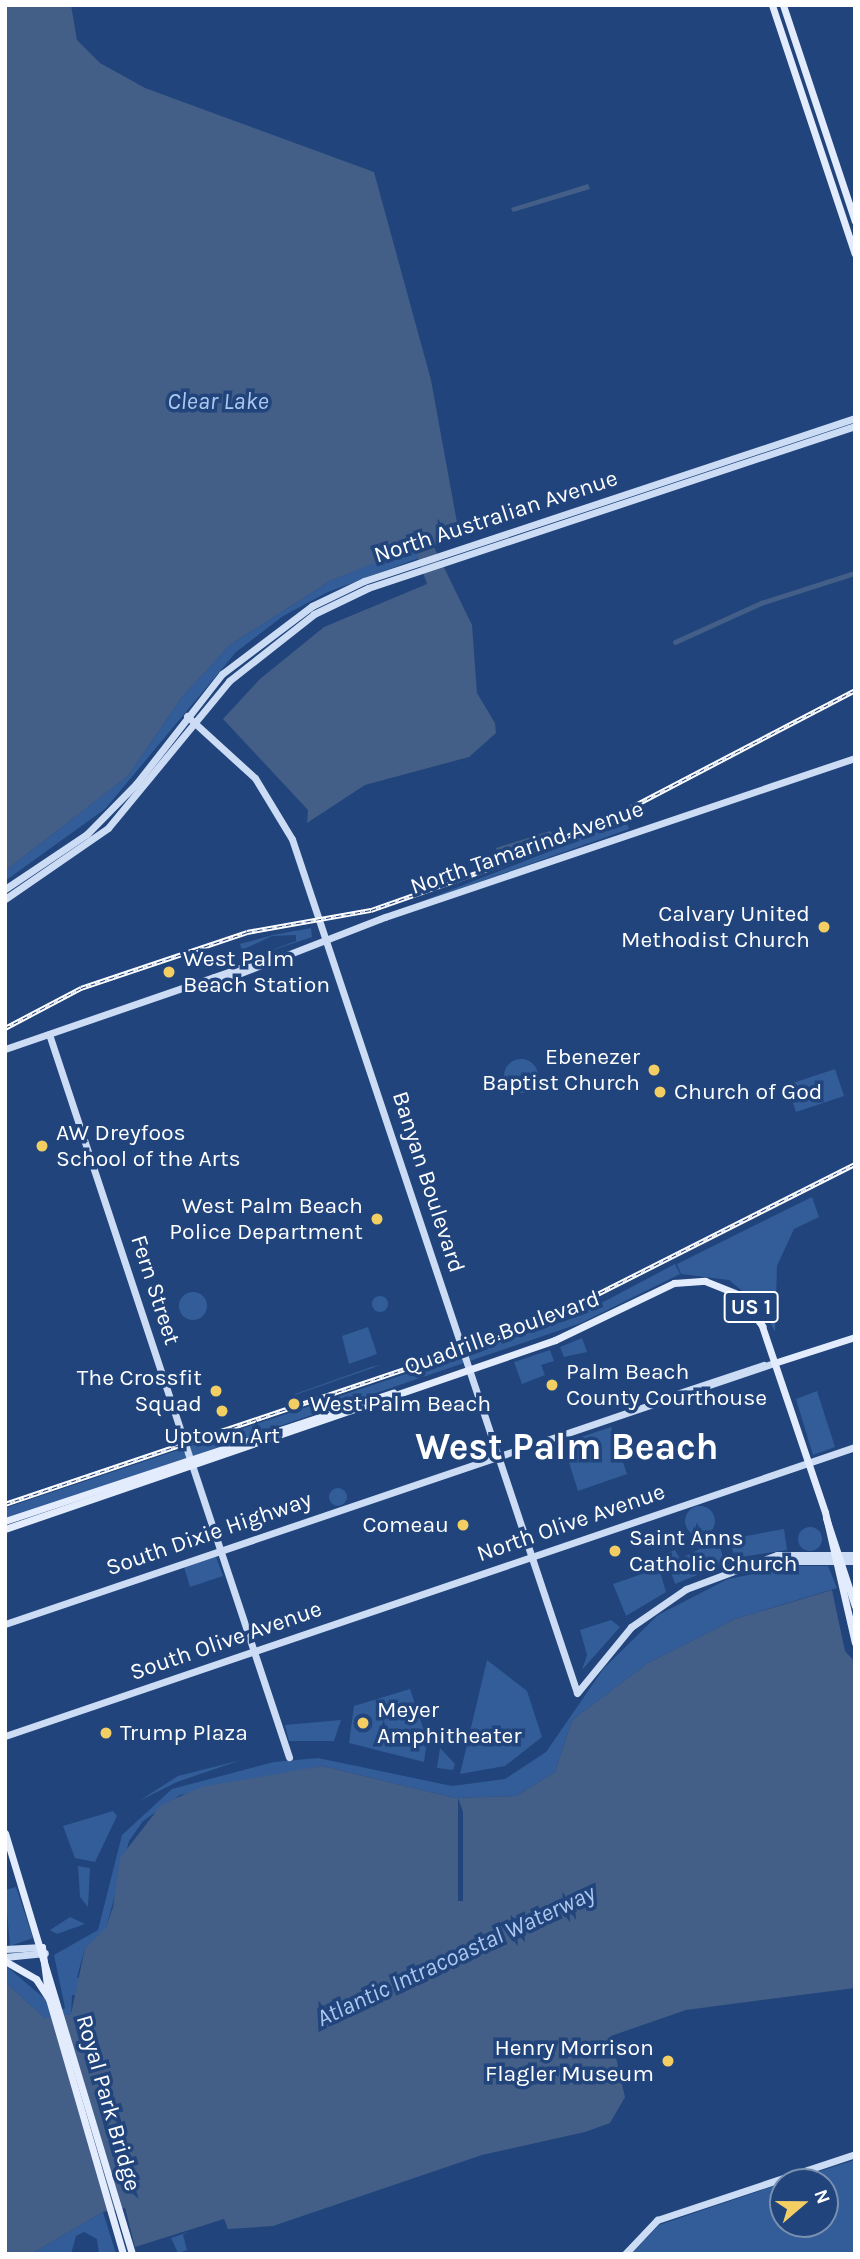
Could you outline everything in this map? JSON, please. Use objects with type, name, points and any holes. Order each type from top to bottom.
[{"type":"main road","points":[[772,5],[855,254]]},
{"type":"main road","points":[[783,5],[855,221]]},
{"type":"main road","name":"Quadrille Boulevard","points":[[5,1521],[192,1462],[468,1369],[568,1334],[665,1287],[698,1280],[724,1287],[750,1306],[774,1363]]},
{"type":"main road","points":[[855,1336],[774,1363],[855,1605]]},
{"type":"main road","name":"Quadrille Boulevard","points":[[5,1529],[192,1462]]},
{"type":"main road","points":[[838,1557],[855,1643]]},
{"type":"main road","name":"Royal Park Bridge","points":[[5,1833],[42,1952],[54,2003],[115,2213]]},
{"type":"main road","points":[[5,1959],[36,1979],[54,2003]]},
{"type":"main road","points":[[115,2213],[123,2254]]},
{"type":"main road","points":[[115,2213],[132,2254]]},
{"type":"street","name":"North Australian Avenue","points":[[441,560],[855,418]]},
{"type":"street","name":"North Australian Avenue","points":[[5,889],[107,815],[187,716],[262,638],[366,585],[855,426]]},
{"type":"street","name":"North Australian Avenue","points":[[5,899],[69,860],[113,822],[195,722],[281,634],[366,585]]},
{"type":"street","name":"Banyan Boulevard","points":[[187,716],[244,765],[282,816],[327,939],[529,1558],[577,1693],[641,1618],[679,1593],[777,1555],[838,1557]]},
{"type":"street","name":"North Tamarind Avenue","points":[[214,977],[239,973],[265,960],[855,758]]},
{"type":"street","points":[[107,815],[113,822]]},
{"type":"street","points":[[5,1049],[214,977],[252,961],[265,960]]},
{"type":"street","points":[[239,973],[252,961]]},
{"type":"street","name":"Fern Street","points":[[49,1034],[289,1758]]},
{"type":"street","name":"South Dixie Highway","points":[[5,1624],[774,1363]]},
{"type":"street","name":"North Olive Avenue","points":[[459,1583],[855,1447]]},
{"type":"street","points":[[838,1557],[855,1555]]},
{"type":"street","points":[[838,1557],[855,1561]]},
{"type":"street","name":"South Olive Avenue","points":[[5,1736],[459,1583]]},
{"type":"street","points":[[5,1949],[42,1952]]},
{"type":"street","points":[[5,1959],[42,1952]]},
{"type":"street","points":[[625,2254],[657,2220],[855,2154]]},
{"type":"shaded area","points":[[414,546],[419,558],[328,592],[283,616],[236,652],[105,809],[5,881],[5,871],[128,776],[182,697],[230,645],[330,581]]},
{"type":"shaded area","points":[[625,818],[629,829],[402,909],[548,852]]},
{"type":"shaded area","points":[[311,928],[312,937],[258,955],[296,941],[296,935],[272,936],[242,950],[240,944],[273,935]]},
{"type":"shaded area","points":[[521,1059],[533,1064],[538,1076],[533,1088],[521,1093],[509,1088],[504,1076],[509,1064]]},
{"type":"shaded area","points":[[835,1069],[844,1096],[796,1112],[787,1085]]},
{"type":"shaded area","points":[[812,1197],[819,1217],[794,1229],[777,1266],[775,1332],[762,1307],[729,1280],[681,1274],[677,1264]]},
{"type":"shaded area","points":[[675,1264],[680,1274],[581,1323],[5,1520],[5,1508],[573,1318]]},
{"type":"shaded area","points":[[193,1292],[203,1296],[207,1306],[203,1316],[193,1320],[183,1316],[179,1306],[183,1296]]},
{"type":"shaded area","points":[[380,1296],[386,1298],[386,1310],[380,1312],[374,1310],[372,1304],[374,1298]]},
{"type":"shaded area","points":[[368,1327],[377,1354],[349,1364],[342,1336]]},
{"type":"shaded area","points":[[582,1338],[587,1352],[564,1357],[560,1347]]},
{"type":"shaded area","points":[[550,1350],[554,1361],[541,1365],[545,1375],[522,1384],[514,1362]]},
{"type":"shaded area","points":[[381,1365],[295,1395],[371,1367]]},
{"type":"shaded area","points":[[817,1391],[835,1447],[813,1455],[796,1399]]},
{"type":"shaded area","points":[[611,1427],[627,1474],[578,1491],[563,1443]]},
{"type":"shaded area","points":[[338,1488],[344,1491],[347,1497],[344,1503],[338,1506],[332,1503],[329,1497],[332,1491]]},
{"type":"shaded area","points":[[700,1506],[706,1507],[714,1515],[714,1527],[706,1535],[700,1536],[694,1535],[686,1527],[685,1521],[686,1515],[694,1507]]},
{"type":"shaded area","points":[[810,1527],[821,1534],[822,1539],[815,1550],[810,1551],[799,1544],[798,1539],[805,1528]]},
{"type":"shaded area","points":[[784,1529],[787,1550],[735,1558],[729,1539]]},
{"type":"shaded area","points":[[718,1540],[725,1564],[675,1584],[665,1554],[675,1550],[680,1559]]},
{"type":"shaded area","points":[[216,1557],[223,1576],[190,1587],[184,1567]]},
{"type":"shaded area","points":[[796,1566],[828,1566],[837,1588],[735,1619],[648,1663],[572,1720],[555,1772],[516,1796],[455,1798],[322,1766],[180,1795],[143,1821],[129,1841],[106,1929],[85,1948],[77,1977],[85,1981],[80,1995],[72,1995],[71,2014],[46,2019],[5,1982],[5,1965],[59,2011],[65,2008],[54,1955],[98,1930],[122,1835],[172,1789],[274,1762],[318,1758],[452,1786],[505,1779],[546,1752],[604,1668],[658,1615],[728,1579]]},
{"type":"shaded area","points":[[659,1568],[666,1592],[626,1616],[613,1584]]},
{"type":"shaded area","points":[[611,1620],[620,1627],[582,1670],[587,1655],[580,1630]]},
{"type":"shaded area","points":[[487,1660],[527,1691],[542,1737],[505,1766],[460,1774]]},
{"type":"shaded area","points":[[410,1689],[427,1740],[424,1762],[349,1743],[354,1706]]},
{"type":"shaded area","points":[[341,1720],[334,1741],[289,1741],[285,1725]]},
{"type":"shaded area","points":[[440,1748],[455,1764],[453,1770],[437,1768]]},
{"type":"shaded area","points":[[241,1760],[177,1782],[139,1801],[178,1776]]},
{"type":"shaded area","points":[[113,1811],[117,1816],[95,1862],[75,1858],[63,1826]]},
{"type":"shaded area","points":[[78,1866],[90,1868],[88,1907],[80,1897]]},
{"type":"shaded area","points":[[16,1887],[33,1938],[10,1946],[5,1890]]},
{"type":"shaded area","points":[[70,1917],[85,1924],[57,1934],[50,1930]]},
{"type":"shaded area","points":[[855,2160],[855,2254],[631,2254],[659,2225],[769,2188],[769,2238],[839,2238],[839,2168],[830,2168]]},
{"type":"shaded area","points":[[103,2212],[116,2254],[99,2254],[97,2239],[84,2232],[76,2236],[71,2254],[31,2254]]},
{"type":"shaded area","points":[[189,2232],[183,2235],[187,2250],[178,2253],[171,2238]]},
{"type":"water","name":"Clear Lake","points":[[5,5],[71,5],[77,40],[100,63],[145,88],[374,172],[431,380],[458,528],[434,547],[472,625],[477,693],[495,723],[496,733],[469,757],[365,785],[307,823],[308,810],[223,719],[260,679],[324,627],[427,584],[414,547],[330,581],[230,645],[182,697],[128,776],[5,871]]},
{"type":"water","points":[[588,184],[590,189],[513,212],[511,208]]},
{"type":"water","points":[[550,831],[553,834],[498,854],[496,848]]},
{"type":"water","name":"Atlantic Intracoastal Waterway","points":[[832,1590],[845,1651],[855,1662],[855,1988],[686,2010],[611,2036],[625,2097],[610,2123],[585,2132],[482,2155],[273,2226],[228,2229],[224,2219],[135,2247],[125,2208],[103,2212],[31,2254],[5,2254],[5,1982],[45,2018],[71,2014],[85,1948],[106,1928],[113,1907],[120,1858],[161,1805],[201,1787],[322,1766],[455,1798],[516,1796],[555,1772],[572,1720],[648,1663],[735,1619]]},
{"type":"pier","points":[[458,1798],[463,1812],[463,1901],[458,1901]]},
{"type":"waterway","points":[[675,642],[761,603],[855,573]]},
{"type":"railway","points":[[5,1028],[81,988],[247,932],[371,910],[510,861],[620,813],[855,690]]},
{"type":"railway","points":[[5,1504],[538,1324],[855,1164]]},
{"type":"place","name":"Calvary United Methodist Church","points":[[824,927]]},
{"type":"place","name":"West Palm Beach Station","points":[[169,972]]},
{"type":"place","name":"Ebenezer Baptist Church","points":[[654,1070]]},
{"type":"place","name":"Church of God","points":[[660,1092]]},
{"type":"place","name":"AW Dreyfoos School of the Arts","points":[[42,1146]]},
{"type":"place","name":"West Palm Beach Police Department","points":[[377,1219]]},
{"type":"place","name":"Palm Beach County Courthouse","points":[[552,1385]]},
{"type":"place","name":"The Crossfit Squad","points":[[216,1391]]},
{"type":"place","name":"West Palm Beach","points":[[294,1404]]},
{"type":"place","name":"Uptown Art","points":[[222,1411]]},
{"type":"place","name":"Comeau","points":[[463,1525]]},
{"type":"place","name":"Saint Anns Catholic Church","points":[[615,1551]]},
{"type":"place","name":"Meyer Amphitheater","points":[[363,1723]]},
{"type":"place","name":"Trump Plaza","points":[[106,1733]]},
{"type":"place","name":"Henry Morrison Flagler Museum","points":[[668,2061]]},
{"type":"district","name":"West Palm Beach","points":[[567,1447]]}]
